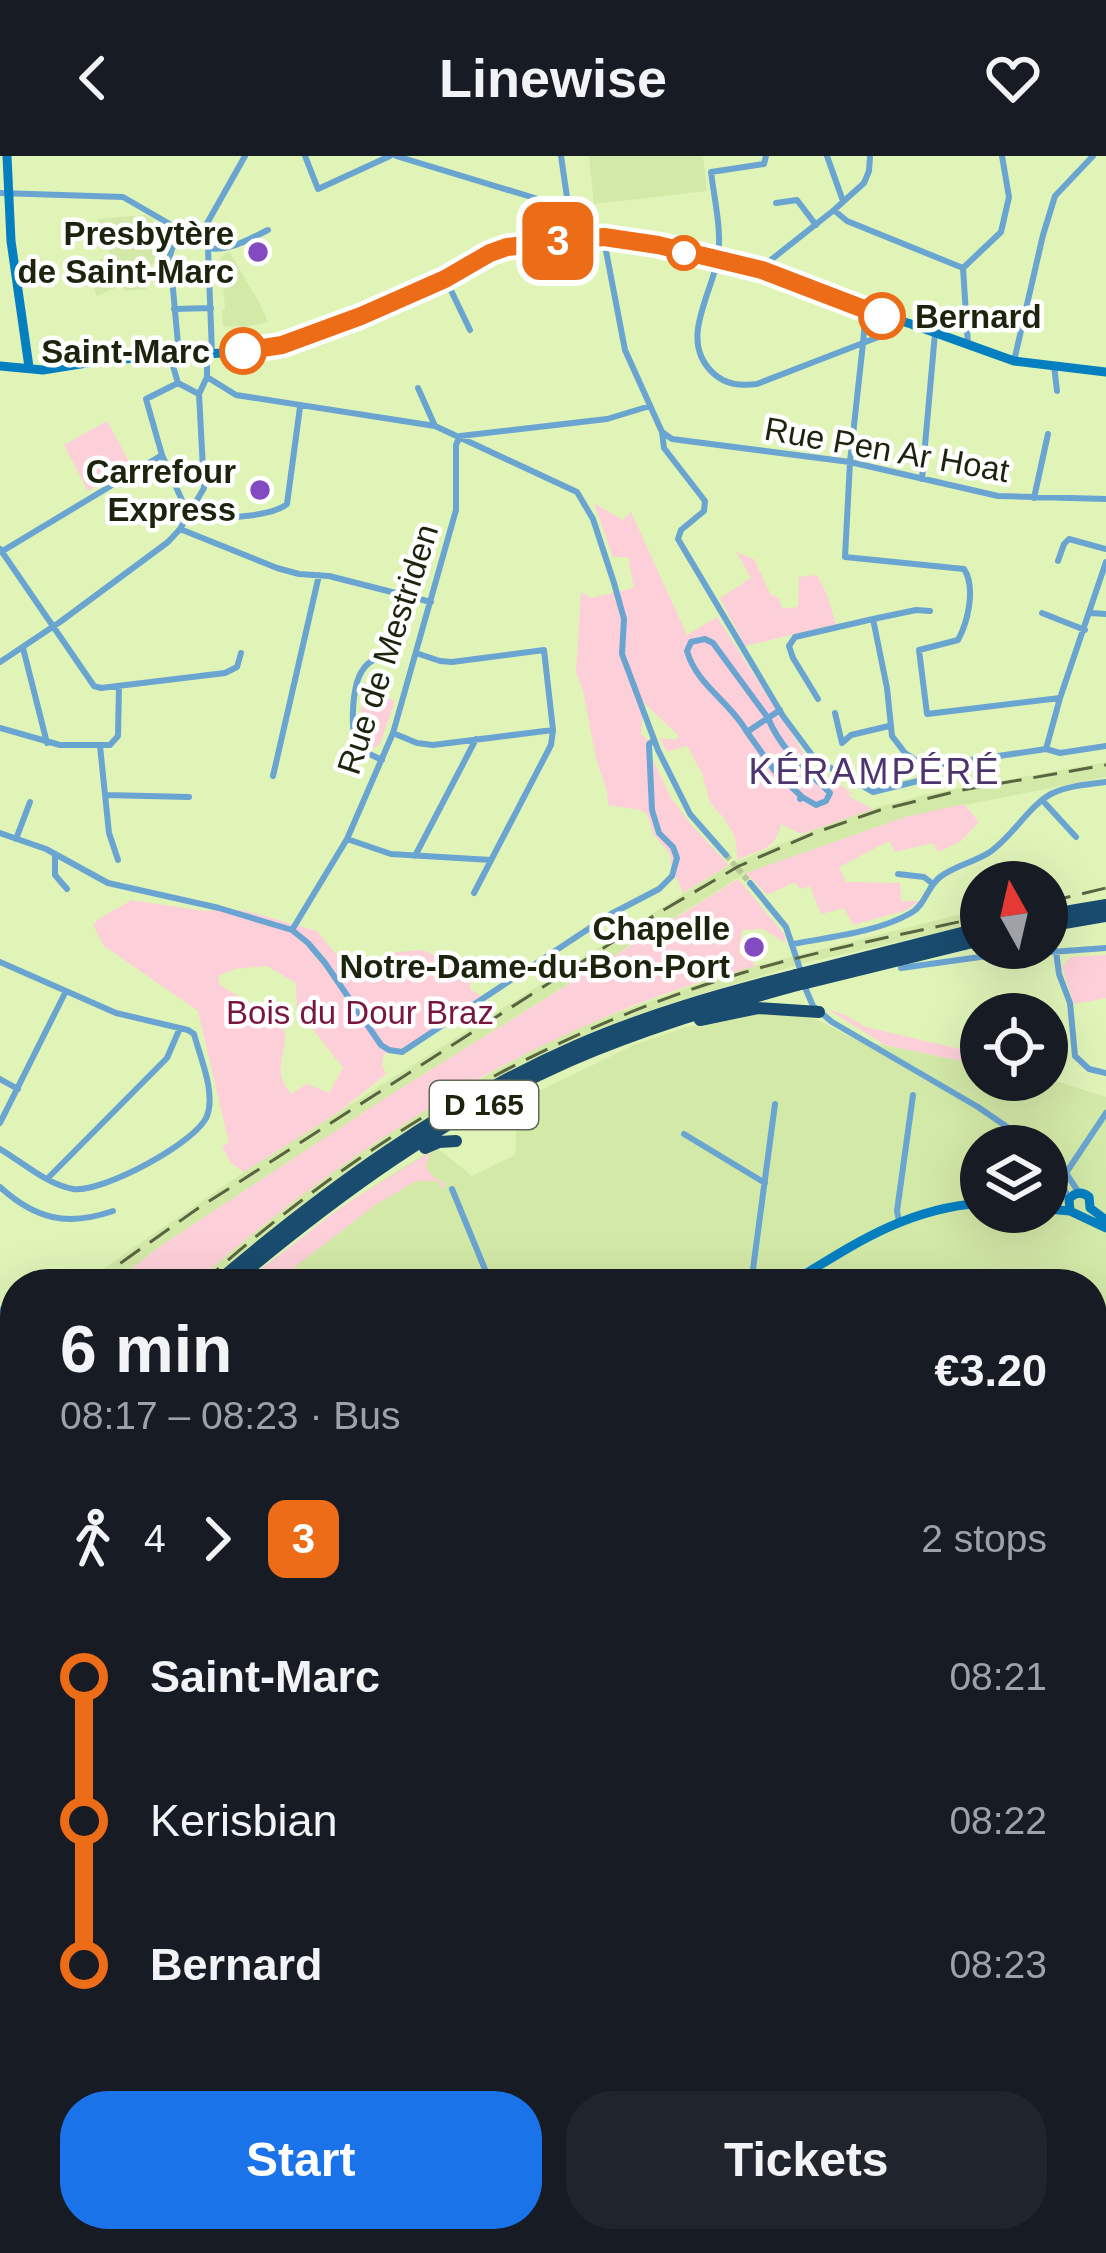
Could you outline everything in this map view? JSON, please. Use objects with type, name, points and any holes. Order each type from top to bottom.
[{"type":"highway","points":[[1068,911],[1106,905]]},
{"type":"highway","points":[[1068,922],[1106,916]]},
{"type":"highway","name":"D 165","points":[[250,1269],[396,1159],[547,1072],[718,1006],[960,934]]},
{"type":"highway","name":"D 165","points":[[234,1269],[342,1182],[425,1127],[579,1045],[697,1001],[960,945]]},
{"type":"highway","points":[[491,1118],[502,1103],[611,1044],[758,1008],[819,1012]]},
{"type":"highway","points":[[396,1159],[439,1142],[456,1141]]},
{"type":"street","points":[[8,156],[5,193],[29,367]]},
{"type":"street","points":[[201,234],[245,156]]},
{"type":"street","points":[[305,156],[318,189],[393,156],[551,203],[602,230],[625,350],[662,433],[664,448],[705,501],[704,511],[681,530],[678,539],[780,710],[815,759],[873,792],[922,781],[931,766]]},
{"type":"street","points":[[561,156],[568,211]]},
{"type":"street","points":[[766,156],[764,164],[711,172],[719,250],[698,322],[696,340],[704,363],[718,378],[740,386],[757,384],[886,334],[895,320]]},
{"type":"street","points":[[827,156],[843,201]]},
{"type":"street","points":[[762,270],[864,183],[870,156]]},
{"type":"street","points":[[963,268],[1001,232],[1009,197],[1002,156]]},
{"type":"street","points":[[1014,361],[1055,196],[1093,156]]},
{"type":"street","points":[[5,193],[123,196],[187,234],[201,234]]},
{"type":"street","points":[[776,203],[797,200],[816,224]]},
{"type":"street","points":[[834,210],[847,221],[963,268]]},
{"type":"street","points":[[208,248],[233,246],[268,230]]},
{"type":"street","points":[[178,383],[170,256],[172,246],[187,234]]},
{"type":"street","points":[[0,662],[168,542],[204,488],[199,394],[207,377],[212,308],[208,248],[201,234]]},
{"type":"street","points":[[0,366],[43,370],[104,360],[256,351],[361,316],[507,247],[604,237],[762,270],[1014,361],[1106,372]]},
{"type":"street","points":[[963,268],[968,345]]},
{"type":"street","points":[[445,279],[470,330]]},
{"type":"street","points":[[174,309],[212,308]]},
{"type":"street","points":[[866,310],[845,556],[964,569],[970,578],[965,627],[958,640],[919,650],[927,714],[1060,698]]},
{"type":"street","points":[[922,478],[935,333]]},
{"type":"street","points":[[1054,365],[1057,391]]},
{"type":"street","points":[[207,377],[236,395],[435,426],[568,486],[584,501],[593,519],[624,619],[626,671],[654,740],[690,814],[726,855]]},
{"type":"street","points":[[178,383],[199,394]]},
{"type":"street","points":[[178,383],[146,399],[162,455],[190,511]]},
{"type":"street","points":[[418,388],[435,426]]},
{"type":"street","points":[[460,436],[607,419],[650,406]]},
{"type":"street","points":[[190,511],[233,517],[281,510],[287,504],[300,407]]},
{"type":"street","name":"Rue Pen Ar Hoat","points":[[662,433],[672,439],[798,453],[985,494],[1106,499]]},
{"type":"street","points":[[1034,498],[1048,434]]},
{"type":"street","name":"Rue de Mestriden","points":[[292,930],[347,839],[393,733],[456,510],[460,436]]},
{"type":"street","points":[[162,455],[1,551],[94,686],[225,673],[237,667],[241,653]]},
{"type":"street","points":[[180,529],[277,568],[431,602]]},
{"type":"street","points":[[1058,561],[1069,539],[1106,549]]},
{"type":"street","points":[[1046,749],[1105,567]]},
{"type":"street","points":[[273,776],[319,575]]},
{"type":"street","points":[[818,700],[793,658],[789,646],[795,637],[916,610],[930,611]]},
{"type":"street","points":[[1042,613],[1085,630]]},
{"type":"street","points":[[1091,613],[1106,614]]},
{"type":"street","points":[[872,620],[892,736],[921,764],[1106,746]]},
{"type":"street","points":[[705,639],[713,643],[768,718],[784,749],[830,793],[826,801],[815,805],[801,798],[747,732],[695,674],[687,651],[691,642],[705,639]]},
{"type":"street","points":[[23,648],[47,743]]},
{"type":"street","points":[[416,653],[452,662],[544,650],[553,730],[548,752],[474,893]]},
{"type":"street","points":[[377,658],[358,678],[352,732],[359,749],[382,760]]},
{"type":"street","points":[[0,728],[47,743],[110,745],[118,736],[118,686]]},
{"type":"street","points":[[747,732],[780,710]]},
{"type":"street","points":[[835,713],[842,743],[851,735],[889,726]]},
{"type":"street","points":[[393,733],[433,745],[553,730]]},
{"type":"street","points":[[415,856],[476,740]]},
{"type":"street","points":[[0,833],[55,854],[108,884],[219,908],[292,930],[325,963],[381,1045],[402,1052],[611,914],[659,889],[672,876],[677,857],[659,833],[652,810],[649,744],[654,740]]},
{"type":"street","points":[[100,746],[109,833],[118,860]]},
{"type":"street","points":[[794,944],[910,914],[923,904],[941,875],[987,854],[1054,793],[1106,782]]},
{"type":"street","points":[[105,795],[189,797]]},
{"type":"street","points":[[1043,801],[1076,837]]},
{"type":"street","points":[[16,838],[30,802]]},
{"type":"street","points":[[347,839],[391,854],[492,860]]},
{"type":"street","points":[[55,854],[55,875],[67,889]]},
{"type":"street","points":[[898,874],[933,884]]},
{"type":"street","points":[[750,883],[786,927],[802,981],[819,1012],[1003,1125]]},
{"type":"street","points":[[1068,950],[1106,948]]},
{"type":"street","points":[[901,968],[960,959]]},
{"type":"street","points":[[0,962],[116,1012],[194,1034],[209,1107],[200,1128],[188,1139],[106,1185],[79,1190],[67,1187],[0,1149]]},
{"type":"street","points":[[1058,969],[1070,1004],[1075,1056],[1089,1069],[1106,1073]]},
{"type":"street","points":[[0,1123],[65,993]]},
{"type":"street","points":[[48,1178],[167,1058],[180,1028]]},
{"type":"street","points":[[0,1079],[18,1089]]},
{"type":"street","points":[[899,1221],[913,1095]]},
{"type":"street","points":[[753,1269],[775,1104]]},
{"type":"street","points":[[1068,1170],[1106,1113]]},
{"type":"street","points":[[684,1134],[765,1183]]},
{"type":"street","points":[[1068,1179],[1076,1204]]},
{"type":"street","points":[[0,1187],[27,1210],[47,1217],[75,1220],[113,1211]]},
{"type":"street","points":[[452,1189],[484,1269]]},
{"type":"street","points":[[1068,1191],[1076,1204],[1106,1224]]},
{"type":"street","points":[[1068,1205],[1076,1204]]},
{"type":"street","points":[[813,1269],[899,1221],[960,1206]]},
{"type":"shaded area","points":[[589,156],[703,156],[707,191],[594,204]]},
{"type":"shaded area","points":[[145,215],[153,219],[155,256],[154,264],[144,266],[146,289],[125,291],[122,285],[97,296],[83,264],[111,256],[97,219]]},
{"type":"shaded area","points":[[229,251],[268,322],[223,326],[221,257]]},
{"type":"shaded area","points":[[1106,762],[1106,777],[905,817],[746,873],[384,1099],[132,1269],[103,1269],[244,1172],[729,865],[853,814],[924,795]]},
{"type":"shaded area","points":[[960,914],[960,928],[804,963],[604,1028],[403,1133],[316,1194],[224,1269],[211,1269],[398,1125],[534,1049],[597,1020],[731,972]]},
{"type":"shaded area","points":[[762,1013],[816,1019],[854,1039],[960,1061],[960,1101],[1068,1101],[1068,1085],[1106,1097],[1106,1269],[261,1269],[373,1186],[436,1147],[472,1176],[515,1155],[518,1101],[634,1045],[686,1027]]},
{"type":"green space","points":[[107,421],[132,467],[88,491],[64,445]]},
{"type":"green space","points":[[594,503],[623,520],[631,512],[687,635],[717,617],[813,767],[873,809],[801,834],[781,824],[771,844],[738,860],[735,837],[710,803],[702,773],[687,746],[667,752],[660,738],[679,736],[643,702],[641,734],[650,742],[671,798],[729,865],[683,893],[670,854],[653,834],[647,814],[608,805],[576,672],[581,592],[591,598],[634,588],[628,557],[613,557]]},
{"type":"green space","points":[[736,552],[754,559],[782,609],[798,607],[799,577],[817,575],[836,624],[745,646],[720,598],[751,578]]},
{"type":"green space","points":[[364,682],[378,696],[395,701],[380,744],[372,749],[358,737]]},
{"type":"green space","points":[[964,804],[979,822],[960,842],[938,852],[933,843],[895,852],[889,841],[839,867],[846,882],[900,883],[901,901],[920,901],[907,910],[853,925],[844,908],[821,914],[810,886],[800,889],[795,882],[767,895],[746,873],[905,817]]},
{"type":"green space","points":[[738,879],[784,934],[786,943],[762,929],[742,930],[739,954],[756,966],[601,1019],[456,1092],[320,1182],[211,1269],[132,1269],[384,1099]]},
{"type":"green space","name":"Bois du Dour Braz","points":[[131,900],[204,911],[243,910],[317,931],[340,959],[361,965],[398,952],[423,950],[460,963],[471,978],[470,989],[481,996],[405,1048],[384,1054],[386,1074],[340,1111],[244,1172],[231,1163],[222,1146],[229,1143],[198,1011],[104,946],[93,925]],"holes":[[[267,966],[296,983],[297,1014],[343,1068],[329,1093],[307,1084],[291,1094],[281,1076],[284,1027],[251,1017],[243,999],[220,985],[218,976]]]},
{"type":"green space","points":[[1106,955],[1106,998],[1074,1004],[1063,969],[1068,969],[1071,957]]},
{"type":"green space","points":[[827,1009],[866,1027],[960,1049],[960,1061],[885,1045]]},
{"type":"green space","points":[[430,1152],[426,1167],[446,1184],[442,1189],[439,1181],[416,1181],[375,1205],[292,1269],[261,1269],[341,1207]]},
{"type":"tunnel","points":[[726,855],[750,883]]},
{"type":"railway","points":[[112,1269],[197,1209],[739,866],[880,810],[962,790],[1106,765]]},
{"type":"railway","points":[[1068,897],[1106,888]]},
{"type":"railway","points":[[219,1269],[323,1184],[387,1140],[523,1061],[667,998],[742,973],[960,922]]},
{"type":"bus line","name":"3","points":[[243,351],[282,345],[361,316],[507,247],[604,237],[762,270],[882,316]]},
{"type":"place","name":"Presbytère de Saint-Marc","points":[[258,252]]},
{"type":"place","name":"Bernard","points":[[882,316]]},
{"type":"place","name":"Saint-Marc","points":[[243,351]]},
{"type":"place","name":"Carrefour Express","points":[[260,490]]},
{"type":"place","name":"Chapelle Notre-Dame-du-Bon-Port","points":[[754,947]]},
{"type":"district","name":"KÉRAMPÉRÉ","points":[[875,771]]}]
